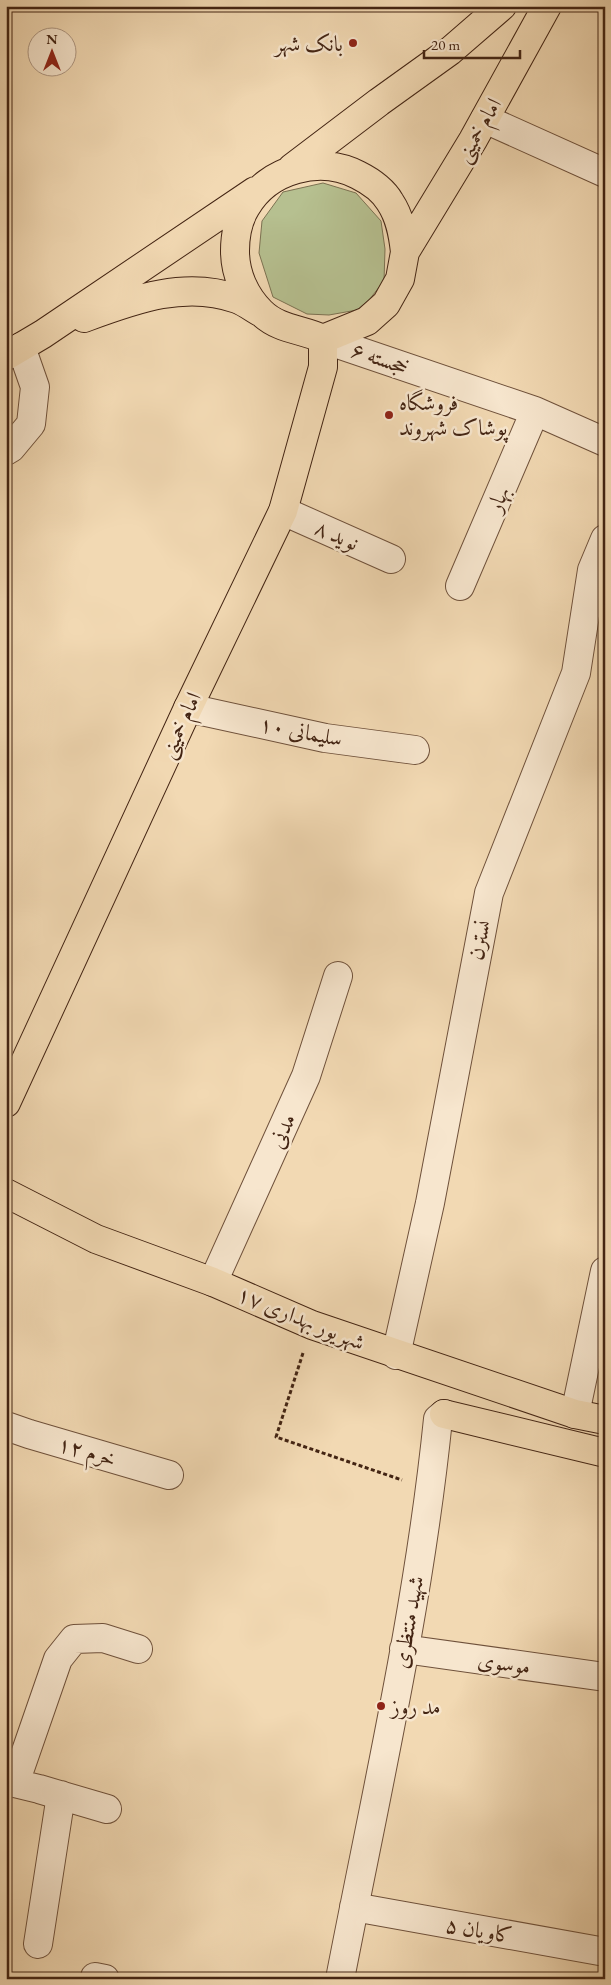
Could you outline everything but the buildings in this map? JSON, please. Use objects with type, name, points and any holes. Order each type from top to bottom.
[{"type":"main road","points":[[23,346],[264,185],[289,171],[379,102],[450,51],[502,6]]},
{"type":"main road","name":"امام خمینی","points":[[405,252],[485,119],[547,6]]},
{"type":"main road","points":[[23,346],[137,299],[183,290],[217,294],[237,299],[287,329],[315,335],[323,339],[367,321],[386,304],[400,278],[405,252],[401,225],[390,201],[370,181],[346,169],[317,165],[289,171]]},
{"type":"main road","points":[[262,313],[244,291],[235,264],[235,235],[245,208],[264,185]]},
{"type":"main road","name":"امام خمینی","points":[[6,1102],[188,708],[283,511],[323,367],[323,339]]},
{"type":"main road","name":"۱۷ شهریور بهداری","points":[[6,1193],[96,1239],[213,1282],[312,1325],[575,1414],[605,1420]]},
{"type":"main road","points":[[444,1414],[605,1453]]},
{"type":"street","points":[[485,119],[605,173]]},
{"type":"street","name":"خجسته ۶","points":[[323,339],[535,412],[605,442]]},
{"type":"street","points":[[6,452],[31,424],[35,388],[23,346]]},
{"type":"street","name":"بهار","points":[[460,586],[535,412]]},
{"type":"street","name":"نوید ۸","points":[[283,511],[391,559]]},
{"type":"street","name":"نسترن","points":[[396,1355],[430,1203],[489,893],[576,673],[592,570],[605,539]]},
{"type":"street","name":"سلیمانی ۱۰","points":[[188,708],[325,738],[415,750]]},
{"type":"street","name":"مدنی","points":[[213,1282],[306,1076],[338,976]]},
{"type":"street","points":[[575,1414],[605,1271]]},
{"type":"street","name":"شهید منتظری","points":[[340,1979],[404,1649],[431,1490],[438,1419],[444,1414]]},
{"type":"street","name":"خرم ۱۲","points":[[6,1426],[169,1475]]},
{"type":"street","points":[[107,1809],[11,1782],[58,1659],[74,1639],[103,1638],[138,1649]]},
{"type":"street","name":"موسوی","points":[[404,1649],[605,1677]]},
{"type":"street","points":[[38,1944],[60,1795]]},
{"type":"street","name":"کاویان ۵","points":[[354,1907],[605,1952]]},
{"type":"path","points":[[312,1325],[276,1437],[431,1490]]},
{"type":"green space","points":[[323,183],[356,193],[381,221],[385,249],[384,281],[369,300],[357,310],[329,315],[307,314],[273,297],[259,253],[262,221],[283,192]]},
{"type":"place","name":"بانک شهر","points":[[353,43]]},
{"type":"place","name":"فروشگاه‌ پوشاک شهروند","points":[[389,415]]},
{"type":"place","name":"مد روز","points":[[381,1706]]}]
